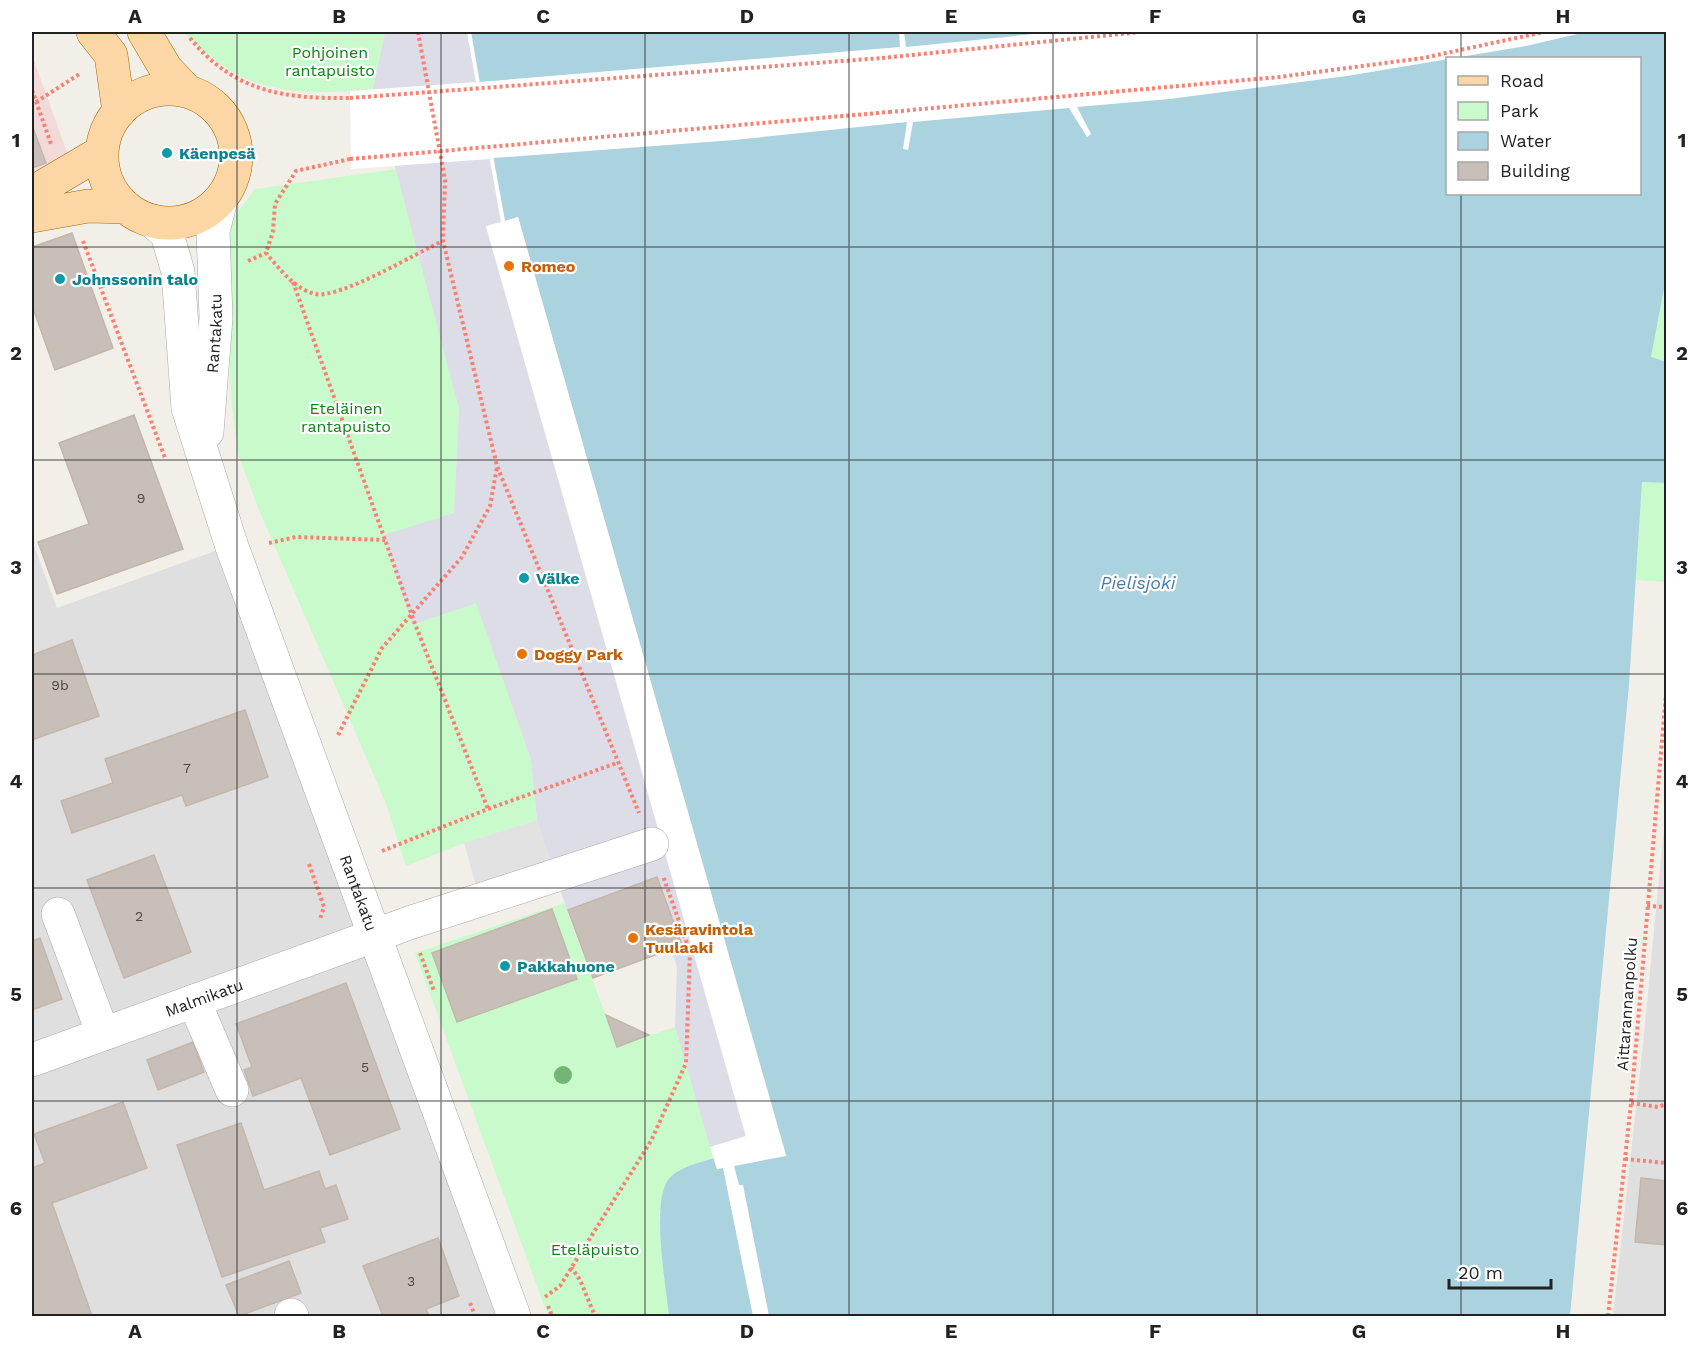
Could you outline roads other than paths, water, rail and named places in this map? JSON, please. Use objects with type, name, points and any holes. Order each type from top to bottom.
[{"type":"main road","points":[[93,32],[111,55],[119,112]]},
{"type":"main road","points":[[32,216],[88,206],[139,214],[174,223],[197,217],[221,200],[236,168],[234,139],[224,117],[207,100],[186,90],[166,69],[144,32]]},
{"type":"main road","points":[[139,214],[112,193],[103,171],[100,153],[105,135],[119,112],[138,96],[162,89],[186,90]]},
{"type":"main road","points":[[32,193],[100,153]]},
{"type":"street","name":"Rantakatu","points":[[206,467],[208,405],[216,318],[213,231],[221,200]]},
{"type":"street","name":"Rantakatu","points":[[139,214],[167,234],[178,272],[188,408],[206,467],[514,1317]]},
{"type":"street","name":"Malmikatu","points":[[32,1060],[376,935],[652,844]]},
{"type":"street","points":[[58,914],[102,1034]]},
{"type":"street","points":[[194,1001],[232,1090]]},
{"type":"water","name":"Pielisjoki","points":[[471,32],[1666,32],[1666,278],[1651,357],[1666,362],[1666,483],[1642,482],[1629,685],[1570,1316],[669,1316],[660,1226],[663,1192],[668,1180],[683,1169],[714,1158],[717,1169],[786,1155],[518,217],[505,221]]},
{"type":"place","name":"Käenpesä","points":[[167,153]]},
{"type":"place","name":"Romeo","points":[[509,266]]},
{"type":"place","name":"Johnssonin talo","points":[[60,279]]},
{"type":"place","name":"Välke","points":[[524,578]]},
{"type":"place","name":"Doggy Park","points":[[522,654]]},
{"type":"place","name":"Kesäravintola Tuulaaki","points":[[633,938]]},
{"type":"place","name":"Pakkahuone","points":[[505,966]]},
{"type":"park label","name":"Pohjoinen rantapuisto","points":[[330,61]]},
{"type":"park label","name":"Eteläinen rantapuisto","points":[[346,417]]},
{"type":"park label","name":"Eteläpuisto","points":[[595,1249]]}]
